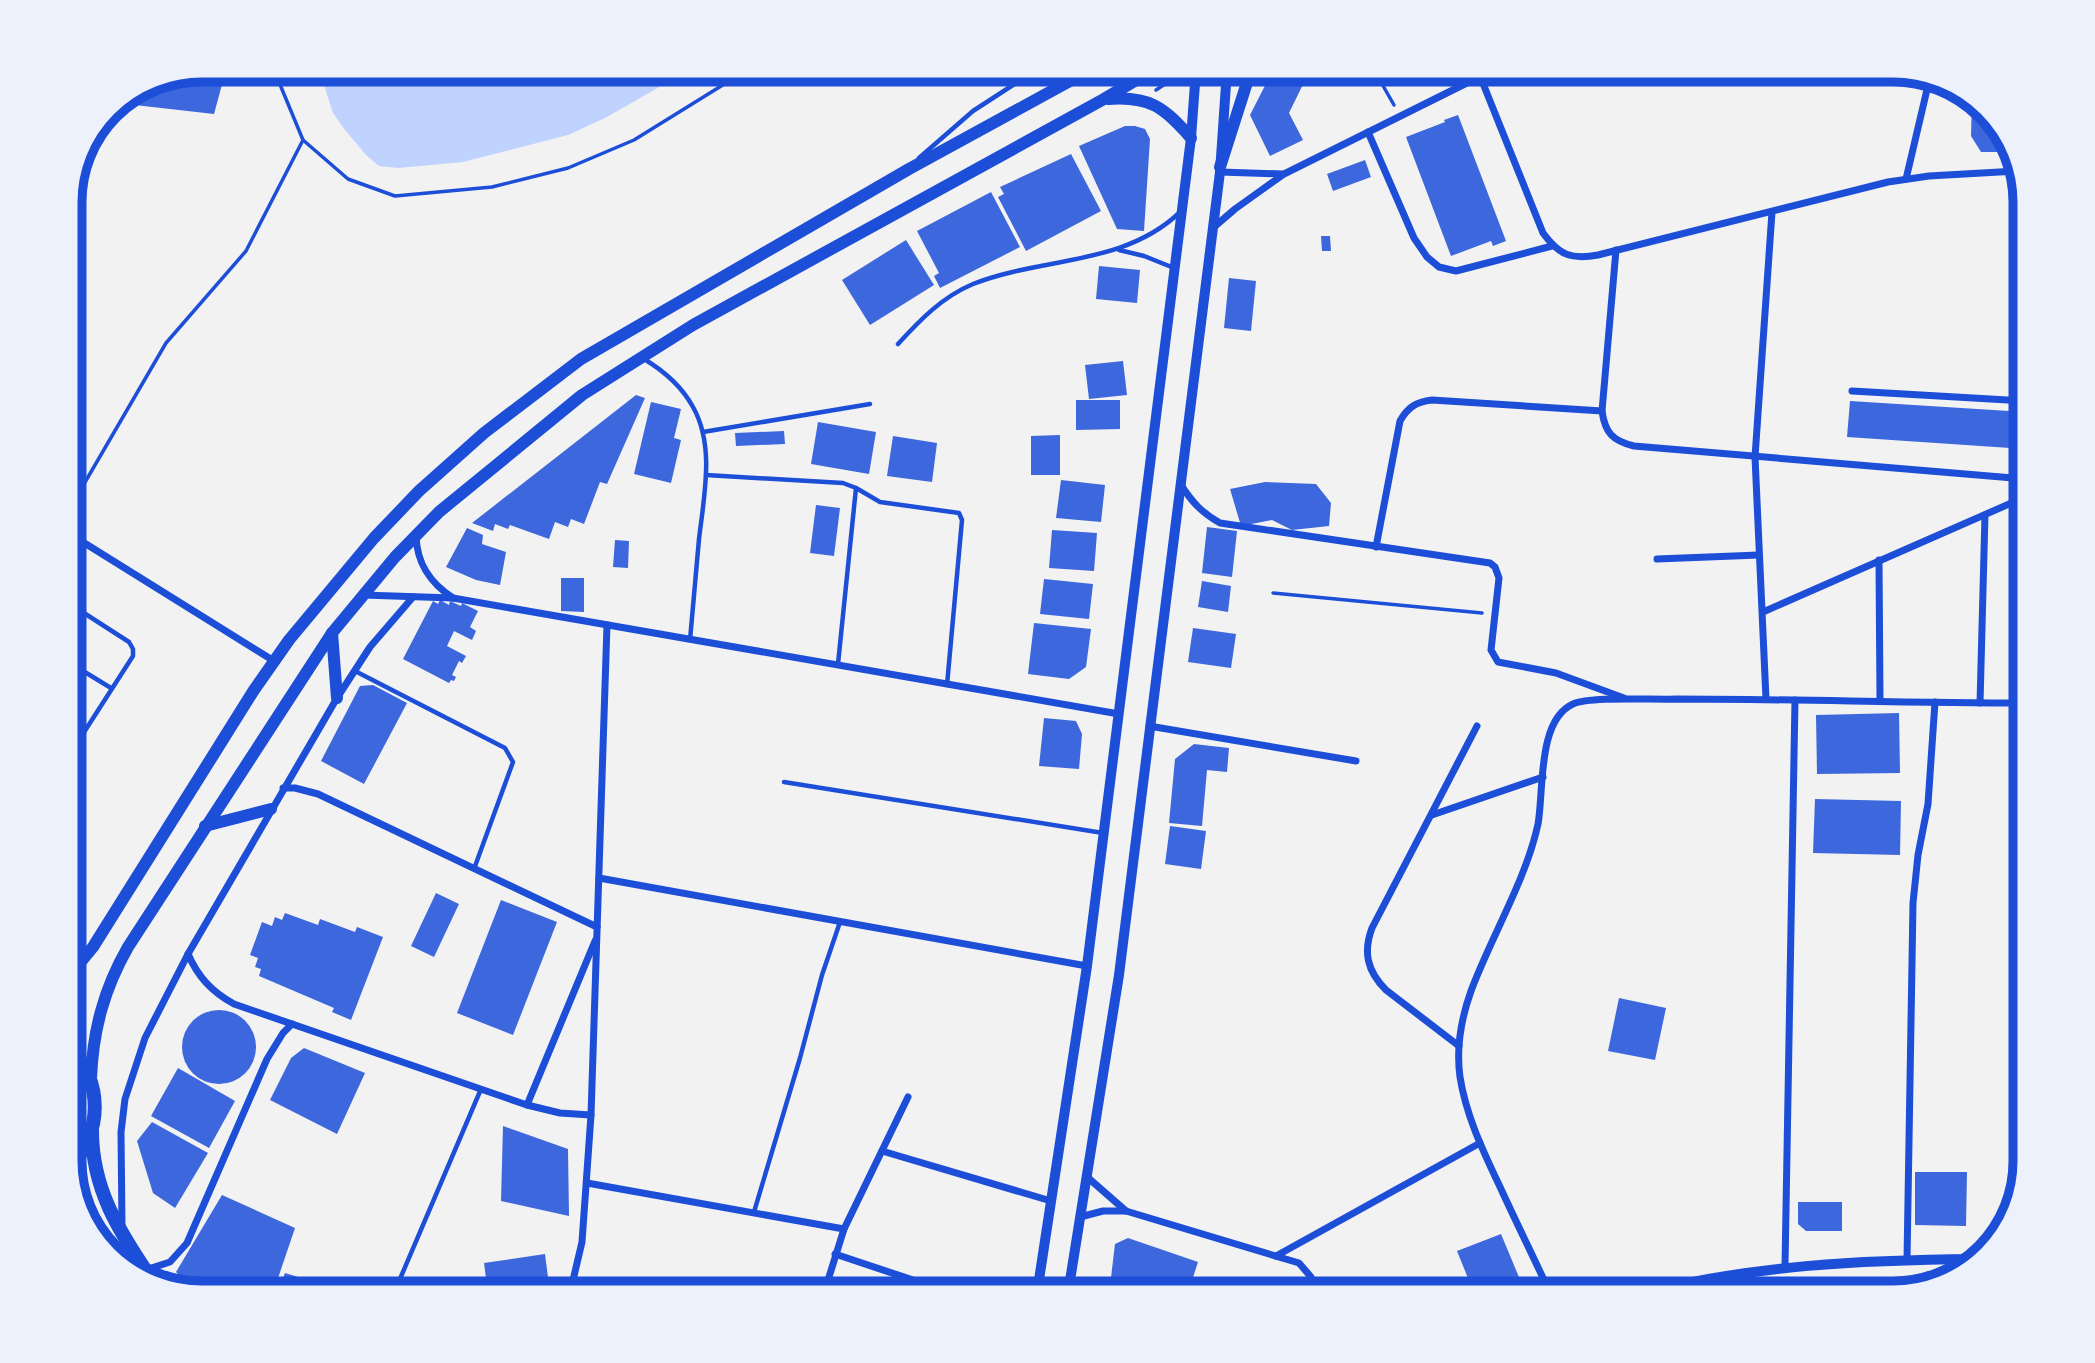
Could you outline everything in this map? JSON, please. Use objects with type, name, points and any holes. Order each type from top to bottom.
[{"type":"main road","points":[[83,959],[274,661],[352,561],[410,501],[484,433],[541,388],[603,346],[909,169],[1068,82]]},
{"type":"main road","points":[[91,1078],[95,1030],[108,986],[128,947],[332,633],[362,595],[439,512],[562,411],[716,312],[1133,82]]},
{"type":"main road","points":[[1220,169],[1247,82]]},
{"type":"main road","points":[[1104,99],[1142,99],[1165,112],[1191,138]]},
{"type":"main road","points":[[332,633],[337,698]]},
{"type":"main road","points":[[205,826],[271,809]]},
{"type":"main road","points":[[83,1063],[91,1078],[96,1114],[83,1151]]},
{"type":"main road","points":[[92,1131],[92,1149],[99,1185],[113,1219],[140,1263]]},
{"type":"street","points":[[1039,1281],[1087,966],[1191,138],[1195,82]]},
{"type":"street","points":[[1070,1281],[1119,975],[1179,481],[1213,229],[1226,82]]},
{"type":"street","points":[[1213,229],[1235,209],[1284,174],[1468,82]]},
{"type":"street","points":[[1482,82],[1543,233],[1552,246],[1566,255],[1582,258],[1865,187],[1906,179],[2008,171]]},
{"type":"street","points":[[1906,179],[1927,87]]},
{"type":"street","points":[[1368,132],[1414,238],[1427,257],[1439,267],[1456,271],[1552,246]]},
{"type":"street","points":[[1220,169],[1284,174]]},
{"type":"street","points":[[1766,699],[1755,457],[1772,212]]},
{"type":"street","points":[[1616,250],[1602,411],[1604,426],[1612,438],[1622,443],[1755,457],[2013,478]]},
{"type":"street","points":[[1852,391],[2013,400]]},
{"type":"street","points":[[1377,548],[1400,421],[1412,405],[1432,400],[1602,411]]},
{"type":"street","points":[[1179,481],[1203,513],[1220,523],[1490,563],[1495,566],[1499,578],[1491,650],[1498,662],[1556,673],[1628,700]]},
{"type":"street","points":[[1763,612],[2013,502]]},
{"type":"street","points":[[1980,702],[1984,514]]},
{"type":"street","points":[[416,534],[417,548],[425,572],[453,598]]},
{"type":"street","points":[[83,542],[274,661]]},
{"type":"street","points":[[1657,559],[1759,555]]},
{"type":"street","points":[[1880,561],[1880,701]]},
{"type":"street","points":[[362,595],[453,598],[1119,714]]},
{"type":"street","points":[[122,1234],[121,1144],[125,1099],[145,1038],[188,954],[354,670],[383,630],[413,597]]},
{"type":"street","points":[[573,1281],[582,1242],[591,1115],[607,625]]},
{"type":"street","points":[[1544,1281],[1480,1143],[1460,1076],[1459,1046],[1463,1017],[1472,988],[1532,844],[1540,808],[1547,742],[1559,713],[1574,703],[1628,700],[2013,703]]},
{"type":"street","points":[[1785,1266],[1795,700]]},
{"type":"street","points":[[1907,1259],[1913,903],[1918,855],[1928,804],[1935,702]]},
{"type":"street","points":[[1149,726],[1356,761]]},
{"type":"street","points":[[1459,1046],[1386,990],[1376,980],[1367,955],[1373,928],[1477,726]]},
{"type":"street","points":[[1431,815],[1544,777]]},
{"type":"street","points":[[283,788],[318,794],[597,927]]},
{"type":"street","points":[[599,878],[1087,966]]},
{"type":"street","points":[[527,1105],[597,937]]},
{"type":"street","points":[[188,954],[201,978],[234,1004],[527,1105],[560,1113],[591,1115]]},
{"type":"street","points":[[153,1271],[170,1262],[187,1243],[267,1059],[292,1024]]},
{"type":"street","points":[[827,1281],[844,1229],[908,1097]]},
{"type":"street","points":[[1276,1256],[1480,1143]]},
{"type":"street","points":[[882,1152],[1051,1201]]},
{"type":"street","points":[[1086,1175],[1126,1211]]},
{"type":"street","points":[[587,1183],[844,1229]]},
{"type":"street","points":[[1080,1217],[1103,1211],[1126,1211],[1299,1263],[1306,1269],[1312,1281]]},
{"type":"street","points":[[835,1254],[909,1281]]},
{"type":"street","points":[[1700,1281],[1785,1266],[1907,1259],[1962,1259]]},
{"type":"lane","points":[[909,169],[952,127],[1018,82]]},
{"type":"lane","points":[[898,344],[928,313],[973,284],[1119,250],[1152,234],[1182,210]]},
{"type":"lane","points":[[1119,250],[1174,268]]},
{"type":"lane","points":[[642,358],[663,371],[681,389],[694,408],[703,432],[706,475],[690,641]]},
{"type":"lane","points":[[703,432],[870,404]]},
{"type":"lane","points":[[706,475],[834,482],[856,488],[880,502],[952,511],[961,516],[947,685]]},
{"type":"lane","points":[[838,666],[856,488]]},
{"type":"lane","points":[[83,612],[129,642],[133,649],[133,656],[83,734]]},
{"type":"lane","points":[[354,670],[505,748],[513,762],[474,869]]},
{"type":"lane","points":[[83,671],[112,689]]},
{"type":"lane","points":[[784,782],[1104,833]]},
{"type":"lane","points":[[754,1212],[840,921]]},
{"type":"lane","points":[[399,1281],[481,1089]]},
{"type":"path","points":[[279,82],[303,140],[348,179],[395,196],[492,187],[568,168],[634,140],[728,82]]},
{"type":"path","points":[[1142,99],[1168,82]]},
{"type":"path","points":[[1381,82],[1400,116]]},
{"type":"path","points":[[83,486],[166,343],[246,251],[303,140]]},
{"type":"path","points":[[1273,593],[1494,614]]},
{"type":"water","points":[[323,82],[668,82],[607,117],[568,135],[463,162],[398,168],[379,166],[366,155],[333,113]]},
{"type":"building","points":[[223,82],[214,114],[133,105],[142,98],[186,83]]},
{"type":"building","points":[[1267,82],[1304,82],[1289,113],[1303,140],[1270,156],[1250,115]]},
{"type":"building","points":[[1972,112],[1993,136],[2001,152],[1981,152],[1971,136]]},
{"type":"building","points":[[1458,115],[1506,241],[1493,246],[1491,241],[1451,256],[1406,137]]},
{"type":"building","points":[[1125,126],[1145,129],[1150,139],[1144,231],[1117,229],[1079,146]]},
{"type":"building","points":[[1071,154],[1101,211],[1026,251],[998,197],[1004,194],[1000,187]]},
{"type":"building","points":[[1365,160],[1371,177],[1333,191],[1327,174]]},
{"type":"building","points":[[991,192],[1020,247],[940,288],[934,276],[939,273],[917,231]]},
{"type":"building","points":[[1321,236],[1330,236],[1331,251],[1322,251]]},
{"type":"building","points":[[906,240],[934,285],[870,325],[842,280]]},
{"type":"building","points":[[1099,266],[1140,270],[1137,303],[1096,299]]},
{"type":"building","points":[[1229,278],[1256,281],[1251,331],[1224,328]]},
{"type":"building","points":[[1123,361],[1127,395],[1089,399],[1085,365]]},
{"type":"building","points":[[636,395],[645,398],[607,484],[600,482],[584,524],[571,519],[568,527],[555,522],[549,539],[510,525],[508,529],[495,524],[493,531],[472,523]]},
{"type":"building","points":[[1076,400],[1120,400],[1120,429],[1076,430]]},
{"type":"building","points":[[1850,401],[2013,411],[2013,448],[1847,437]]},
{"type":"building","points":[[651,402],[681,409],[674,438],[681,440],[671,483],[634,474]]},
{"type":"building","points":[[818,422],[876,432],[869,474],[811,464]]},
{"type":"building","points":[[784,431],[785,444],[736,446],[735,433]]},
{"type":"building","points":[[1060,435],[1060,475],[1031,475],[1031,436]]},
{"type":"building","points":[[893,436],[937,443],[932,482],[887,476]]},
{"type":"building","points":[[1061,480],[1105,485],[1101,522],[1056,518]]},
{"type":"building","points":[[1265,482],[1316,484],[1331,503],[1329,526],[1292,530],[1272,520],[1241,526],[1230,489]]},
{"type":"building","points":[[816,505],[840,508],[834,556],[810,553]]},
{"type":"building","points":[[1207,527],[1237,531],[1232,577],[1202,573]]},
{"type":"building","points":[[467,528],[483,535],[482,544],[506,552],[500,585],[476,580],[446,567]]},
{"type":"building","points":[[1052,530],[1097,533],[1094,571],[1049,568]]},
{"type":"building","points":[[615,540],[629,541],[628,568],[613,567]]},
{"type":"building","points":[[561,578],[584,578],[584,612],[561,611]]},
{"type":"building","points":[[1044,579],[1093,584],[1089,619],[1040,614]]},
{"type":"building","points":[[1202,581],[1231,586],[1228,612],[1198,607]]},
{"type":"building","points":[[440,600],[449,605],[450,601],[461,606],[462,603],[478,611],[470,627],[476,631],[472,640],[454,631],[447,646],[466,656],[462,663],[459,661],[452,675],[456,677],[449,683],[403,659],[433,601],[438,604]]},
{"type":"building","points":[[1034,623],[1091,629],[1086,667],[1069,679],[1028,674]]},
{"type":"building","points":[[1193,628],[1236,634],[1231,668],[1188,662]]},
{"type":"building","points":[[373,685],[407,703],[364,784],[321,761],[360,686]]},
{"type":"building","points":[[1899,713],[1900,773],[1817,774],[1816,715]]},
{"type":"building","points":[[1044,718],[1076,721],[1082,734],[1079,769],[1039,766]]},
{"type":"building","points":[[1194,744],[1229,748],[1227,772],[1207,770],[1202,826],[1169,823],[1175,759]]},
{"type":"building","points":[[1815,799],[1901,801],[1900,855],[1813,853]]},
{"type":"building","points":[[1170,826],[1206,831],[1201,869],[1165,864]]},
{"type":"building","points":[[436,893],[459,904],[434,957],[411,946]]},
{"type":"building","points":[[501,900],[557,922],[513,1035],[457,1013]]},
{"type":"building","points":[[285,913],[318,925],[320,919],[355,932],[357,927],[383,937],[351,1020],[332,1012],[334,1008],[259,976],[261,969],[255,967],[258,958],[250,955],[262,922],[272,926],[275,917],[282,920]]},
{"type":"building","points":[[1619,998],[1666,1008],[1655,1060],[1608,1051]]},
{"type":"building","points":[[212,1010],[226,1010],[240,1016],[250,1026],[256,1047],[254,1061],[240,1078],[226,1084],[212,1084],[198,1078],[188,1068],[182,1054],[182,1040],[188,1026],[198,1016]]},
{"type":"building","points":[[304,1048],[365,1073],[337,1134],[270,1100],[291,1058]]},
{"type":"building","points":[[178,1068],[235,1101],[209,1148],[151,1116]]},
{"type":"building","points":[[152,1122],[208,1153],[175,1208],[153,1193],[137,1141]]},
{"type":"building","points":[[503,1126],[568,1149],[569,1216],[501,1201]]},
{"type":"building","points":[[1915,1172],[1967,1172],[1966,1226],[1915,1225]]},
{"type":"building","points":[[222,1195],[295,1228],[277,1281],[186,1280],[176,1272]]},
{"type":"building","points":[[1798,1202],[1842,1202],[1842,1231],[1806,1231],[1798,1224]]},
{"type":"building","points":[[1501,1234],[1521,1281],[1469,1281],[1457,1251]]},
{"type":"building","points":[[1128,1238],[1198,1262],[1192,1281],[1111,1281],[1115,1244]]},
{"type":"building","points":[[545,1254],[548,1281],[486,1281],[484,1263]]},
{"type":"building","points":[[285,1273],[311,1281],[282,1281]]}]
